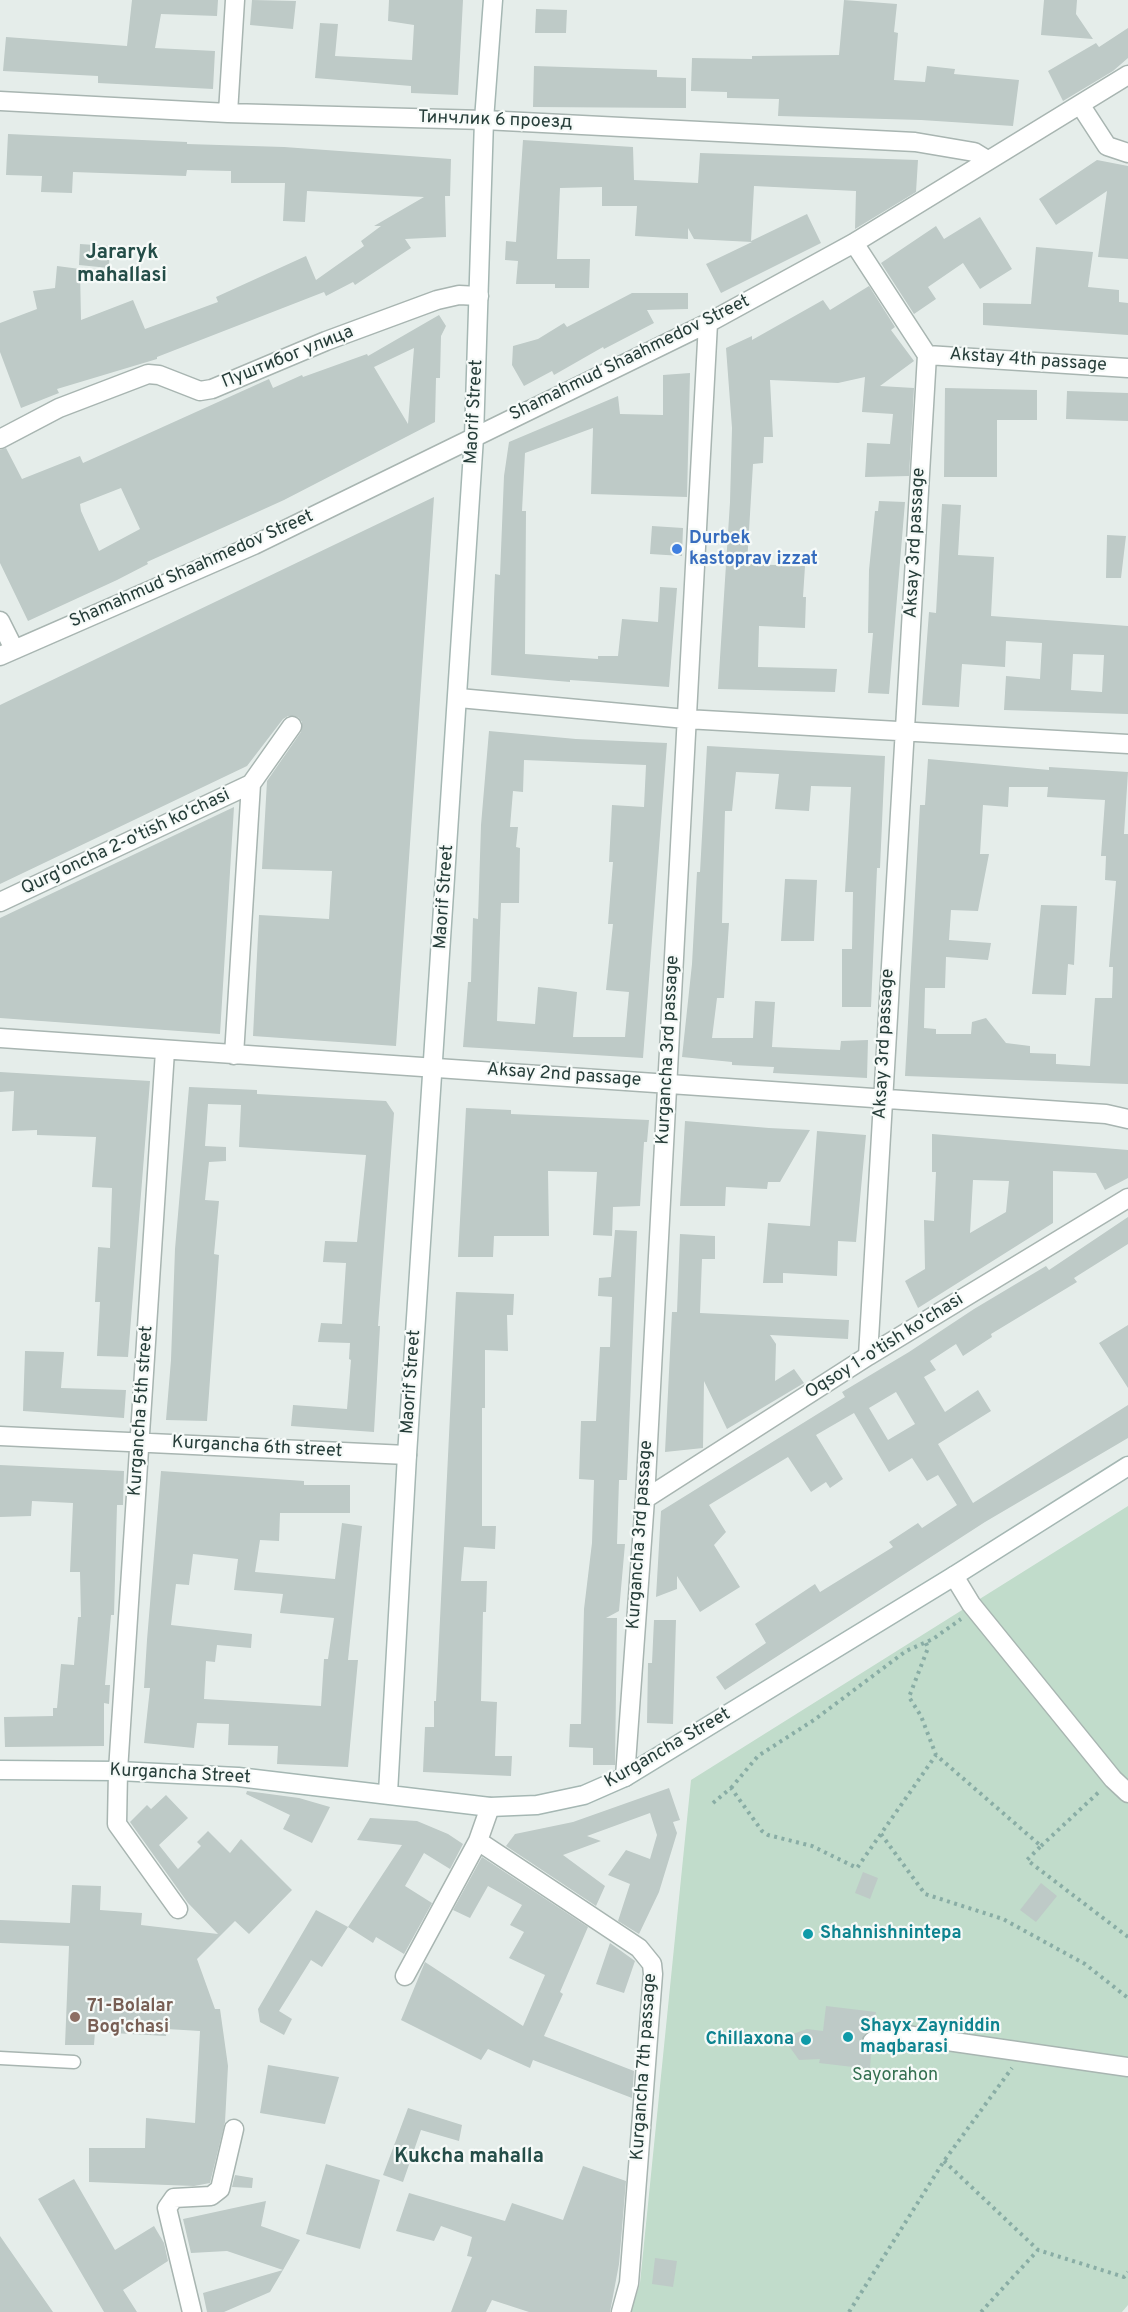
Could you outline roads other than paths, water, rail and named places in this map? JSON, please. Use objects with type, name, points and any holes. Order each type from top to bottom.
[{"type":"street","points":[[228,113],[235,0]]},
{"type":"street","name":"Maorif Street","points":[[388,1793],[407,1455],[459,698],[474,436],[484,120],[493,0]]},
{"type":"street","name":"Shamahmud Shaahmedov Street","points":[[7,652],[254,545],[708,323],[854,243],[987,160],[1081,106],[1128,75]]},
{"type":"street","name":"Тинчлик 6 проезд","points":[[0,101],[228,113],[484,120],[915,142],[974,152],[987,160]]},
{"type":"street","points":[[1081,106],[1107,146],[1128,153]]},
{"type":"street","points":[[854,243],[927,355]]},
{"type":"street","name":"Пуштибог улица","points":[[0,439],[59,408],[148,374],[159,375],[200,391],[212,389],[326,341],[437,300],[459,296],[479,296]]},
{"type":"street","name":"Kurgancha 3rd passage","points":[[625,1777],[645,1499],[708,323]]},
{"type":"street","name":"Akstay 4th passage","points":[[927,355],[1128,368]]},
{"type":"street","name":"Aksay 3rd passage","points":[[868,1356],[927,355]]},
{"type":"street","points":[[0,621],[7,652]]},
{"type":"street","points":[[459,698],[686,719],[1128,744]]},
{"type":"street","points":[[234,1055],[251,784],[292,726]]},
{"type":"street","name":"Qurg'oncha 2-o'tish ko'chasi","points":[[0,902],[251,784]]},
{"type":"street","name":"Aksay 2nd passage","points":[[0,1038],[1106,1114],[1128,1119]]},
{"type":"street","name":"Kurgancha 5th street","points":[[165,1051],[118,1771],[117,1824],[178,1910]]},
{"type":"street","name":"Oqsoy 1-o'tish ko'chasi","points":[[645,1499],[868,1356],[1128,1198]]},
{"type":"street","name":"Kurgancha 6th street","points":[[0,1436],[407,1455]]},
{"type":"street","name":"Kurgancha Street","points":[[0,1770],[118,1771],[238,1777],[388,1793],[490,1807],[561,1801],[584,1795],[625,1777],[954,1576],[1128,1466]]},
{"type":"street","points":[[954,1576],[976,1609],[1113,1779],[1128,1793]]},
{"type":"street","points":[[405,1976],[478,1841],[490,1807]]},
{"type":"street","name":"Kurgancha 7th passage","points":[[478,1841],[639,1947],[652,1964],[650,2021],[629,2283],[621,2312]]},
{"type":"street","points":[[872,2042],[885,2032],[1128,2067]]},
{"type":"street","points":[[192,2312],[167,2208],[174,2198],[211,2196],[220,2189],[234,2128]]},
{"type":"lane","points":[[0,2058],[74,2062]]},
{"type":"place","name":"Durbek kastoprav izzat","points":[[677,549]]},
{"type":"place","name":"Shahnishnintepa","points":[[808,1934]]},
{"type":"place","name":"71-Bolalar Bog'chasi","points":[[75,2017]]},
{"type":"place","name":"Shayx Zayniddin maqbarasi","points":[[848,2037]]},
{"type":"place","name":"Chillaxona","points":[[806,2040]]},
{"type":"district","name":"Jararyk mahallasi","points":[[122,266]]},
{"type":"district","name":"Kukcha mahalla","points":[[469,2158]]},
{"type":"park label","name":"Sayorahon","points":[[895,2076]]}]
